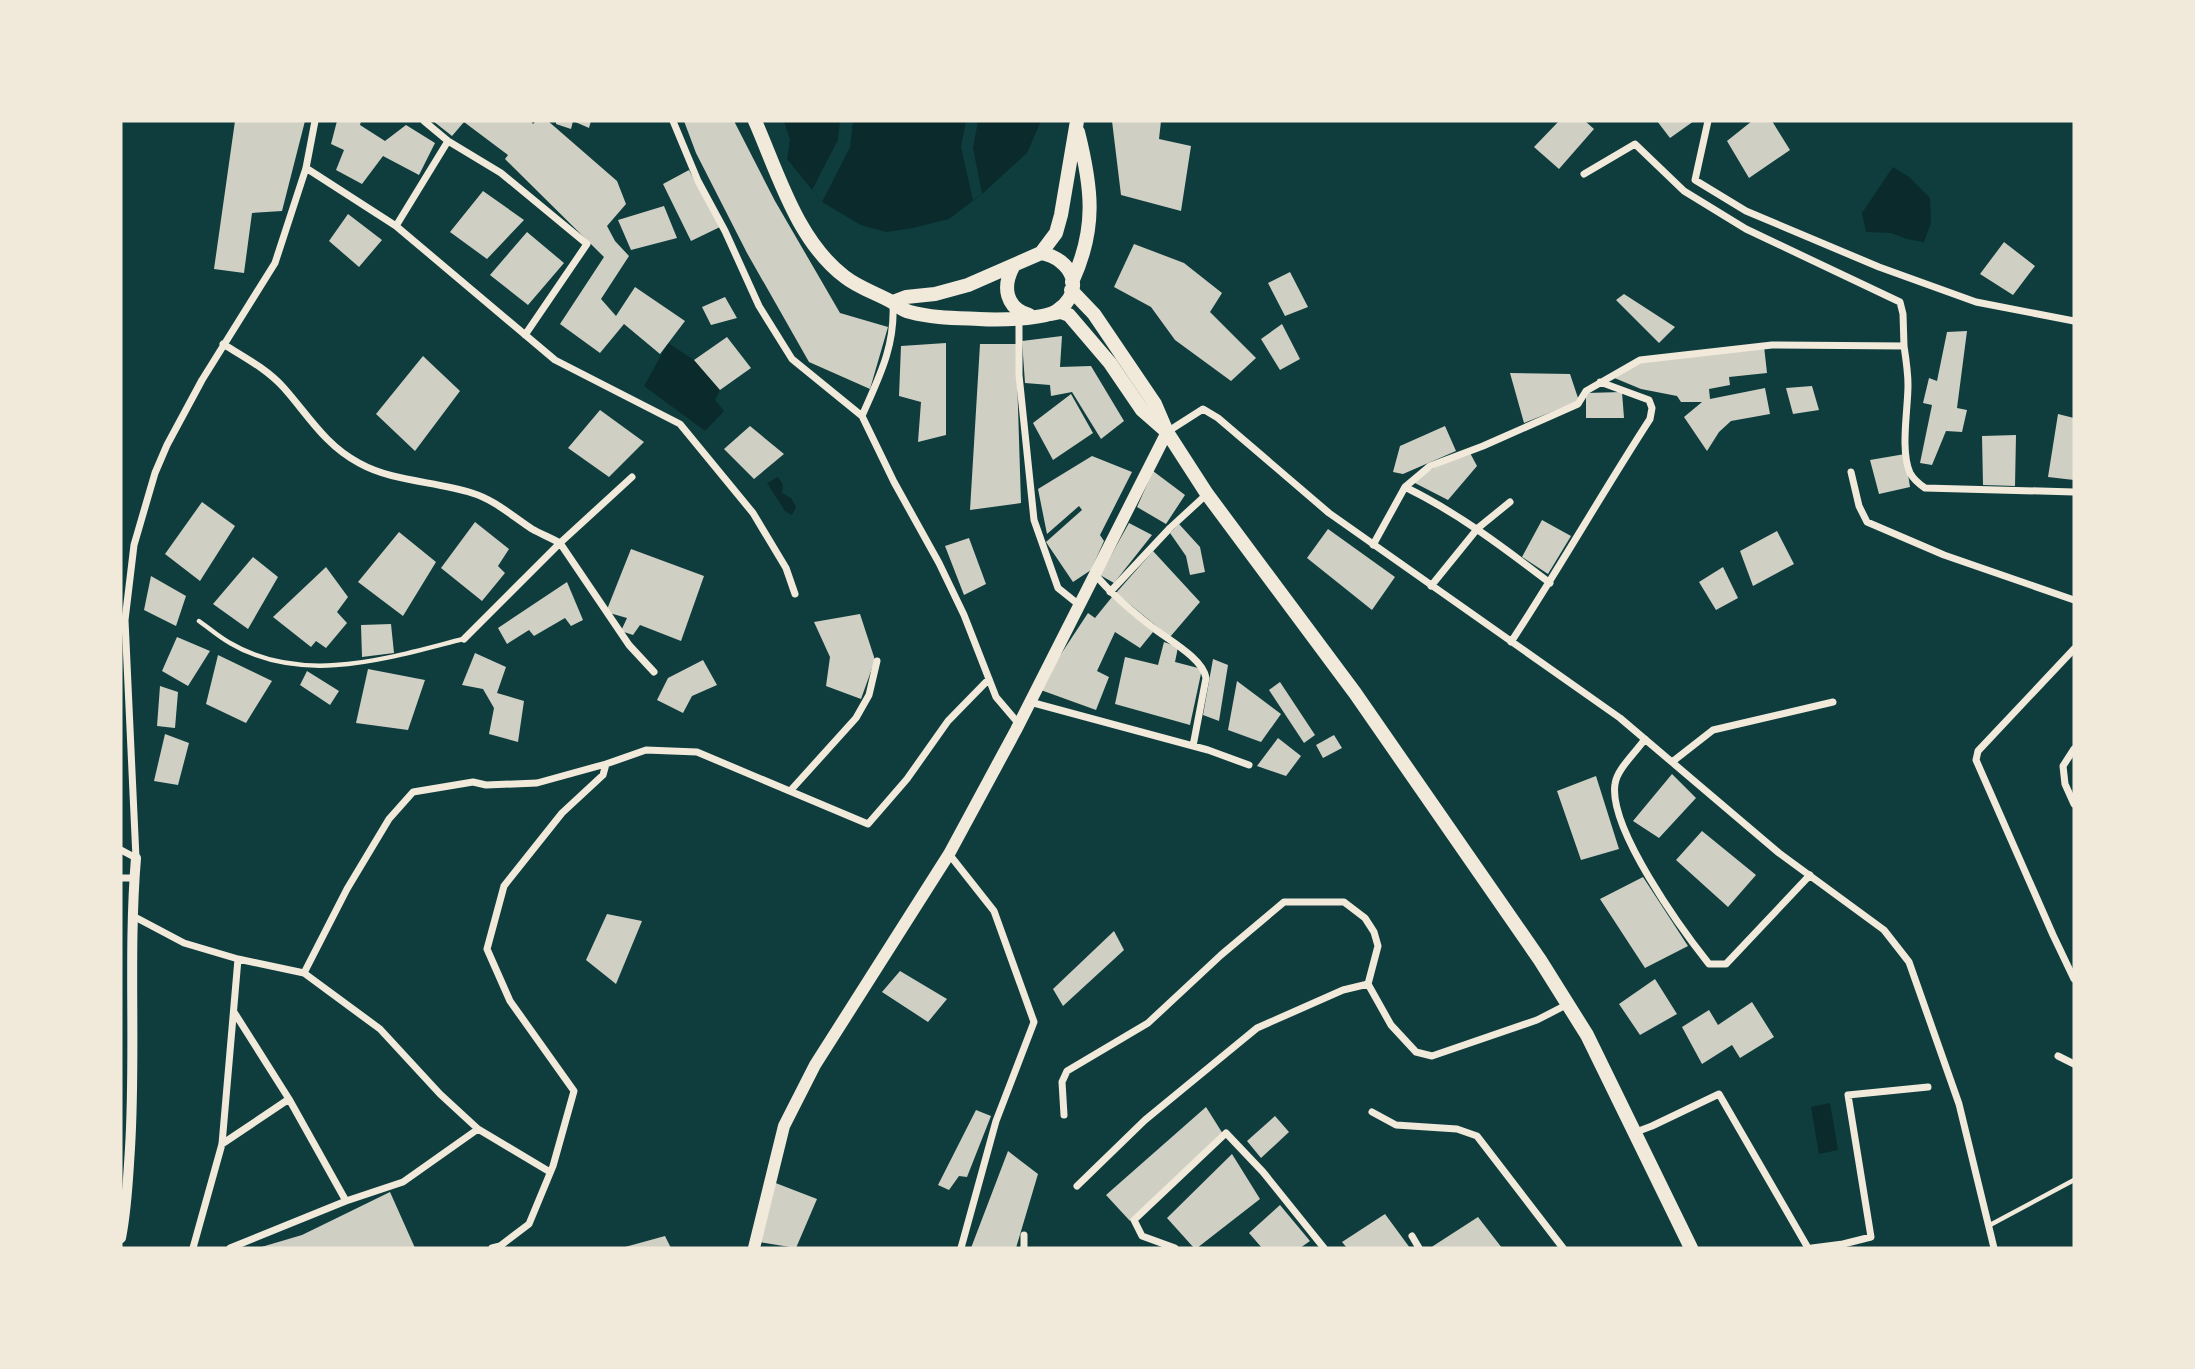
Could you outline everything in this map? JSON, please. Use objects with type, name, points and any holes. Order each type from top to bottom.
[{"type":"main road","points":[[755,121],[797,218],[822,255],[845,277],[893,302],[900,309],[927,315],[985,320],[1061,312],[1069,315],[1110,363],[1142,410],[1167,432]]},
{"type":"main road","points":[[893,302],[917,295],[948,291],[1013,267],[1041,253],[1056,233],[1077,124]]},
{"type":"main road","points":[[1051,314],[1064,304],[1084,256],[1090,200],[1087,169],[1077,124]]},
{"type":"main road","points":[[1041,253],[1054,256],[1069,268],[1072,286],[1155,404],[1167,432],[1207,494],[1384,734],[1568,1004],[1587,1035],[1636,1132],[1691,1248]]},
{"type":"main road","points":[[1013,267],[1007,277],[1007,295],[1025,316]]},
{"type":"main road","points":[[754,1246],[784,1126],[815,1065],[948,854],[1019,724],[1167,432]]},
{"type":"street","points":[[121,1233],[126,1212],[133,1093],[127,980],[136,858],[125,620],[134,545],[150,486],[167,445],[223,344],[275,263],[306,168],[314,121]]},
{"type":"street","points":[[424,121],[448,141],[501,173],[587,244],[525,335]]},
{"type":"street","points":[[673,121],[698,181],[725,231],[759,306],[792,359],[862,416],[964,615],[996,697],[1019,724]]},
{"type":"street","points":[[1708,121],[1695,180],[1746,211],[1878,267],[1976,302],[2074,321]]},
{"type":"street","points":[[396,226],[448,141]]},
{"type":"street","points":[[1584,174],[1635,144],[1684,191],[1746,229],[1900,302],[1908,382],[1908,465],[1910,473],[1920,485],[1925,488],[2074,492]]},
{"type":"street","points":[[306,168],[396,226],[555,360],[680,424],[753,513],[786,568],[795,594]]},
{"type":"street","points":[[862,416],[890,351],[894,324],[893,302]]},
{"type":"street","points":[[1025,316],[1019,375],[1034,520],[1058,588],[1078,604]]},
{"type":"street","points":[[223,344],[266,370],[320,433],[337,450],[360,464],[388,474],[475,494],[561,543],[629,646],[654,672]]},
{"type":"street","points":[[1373,545],[1405,487],[1430,466],[1578,404],[1586,391],[1640,360],[1772,345],[1904,346]]},
{"type":"street","points":[[1511,642],[1650,419],[1649,400],[1600,382]]},
{"type":"street","points":[[1167,432],[1203,408],[1239,434],[1329,513],[1620,718],[1780,853],[1884,930],[1909,962],[1959,1104],[1994,1248]]},
{"type":"street","points":[[1851,472],[1859,506],[1867,522],[1944,555],[2074,600]]},
{"type":"street","points":[[464,639],[632,477]]},
{"type":"street","points":[[1405,487],[1433,500],[1478,528],[1550,583]]},
{"type":"street","points":[[1110,592],[1170,528],[1207,494]]},
{"type":"street","points":[[1431,586],[1478,528],[1510,502]]},
{"type":"street","points":[[1094,573],[1110,592],[1150,626],[1177,644],[1205,670],[1206,678],[1193,746]]},
{"type":"street","points":[[2074,649],[1978,751],[1976,760],[2074,979]]},
{"type":"street","points":[[791,790],[856,718],[869,695],[877,662]]},
{"type":"street","points":[[304,973],[347,889],[388,819],[413,792],[473,782],[486,785],[537,783],[646,750],[697,752],[868,824],[907,779],[948,721],[989,679]]},
{"type":"street","points":[[1030,702],[1193,746],[1249,765]]},
{"type":"street","points":[[1672,762],[1713,730],[1833,702]]},
{"type":"street","points":[[1645,739],[1618,775],[1615,784],[1621,819],[1648,878],[1709,964],[1726,964],[1810,875]]},
{"type":"street","points":[[2074,749],[2063,766],[2065,784],[2074,803]]},
{"type":"street","points":[[492,1248],[500,1246],[529,1224],[550,1172],[574,1091],[510,1001],[487,949],[504,886],[562,813],[603,775],[606,764]]},
{"type":"street","points":[[121,850],[136,858]]},
{"type":"street","points":[[948,854],[994,911],[1034,1022],[996,1121],[961,1248]]},
{"type":"street","points":[[121,878],[134,878]]},
{"type":"street","points":[[1064,1115],[1062,1082],[1067,1071],[1148,1023],[1283,902],[1344,902],[1366,918],[1378,946],[1368,984],[1391,1025],[1416,1052],[1432,1056],[1537,1020],[1568,1004]]},
{"type":"street","points":[[133,916],[184,943],[239,959],[304,973],[380,1028],[440,1094],[478,1129],[550,1172]]},
{"type":"street","points":[[193,1248],[222,1144],[239,959]]},
{"type":"street","points":[[1077,1186],[1145,1120],[1257,1028],[1343,990],[1368,984]]},
{"type":"street","points":[[234,1012],[289,1099],[346,1201]]},
{"type":"street","points":[[2058,1056],[2074,1064]]},
{"type":"street","points":[[1636,1132],[1719,1094],[1810,1248],[1843,1244],[1871,1237],[1848,1095],[1928,1087]]},
{"type":"street","points":[[121,1094],[133,1093]]},
{"type":"street","points":[[222,1144],[289,1099]]},
{"type":"street","points":[[1372,1112],[1396,1125],[1457,1129],[1476,1136],[1563,1248]]},
{"type":"street","points":[[230,1248],[346,1201],[402,1182],[478,1129]]},
{"type":"street","points":[[1175,1248],[1142,1236],[1134,1220],[1226,1133],[1263,1172],[1324,1248]]},
{"type":"street","points":[[1024,1235],[1024,1248]]},
{"type":"street","points":[[1412,1236],[1419,1248]]},
{"type":"lane","points":[[199,621],[229,643],[257,656],[307,666],[359,663],[464,639]]},
{"type":"lane","points":[[1990,1225],[2074,1180]]},
{"type":"water","points":[[784,121],[1041,121],[1027,153],[982,194],[949,219],[886,232],[861,225],[822,202],[787,159],[790,140]]},
{"type":"water","points":[[1893,167],[1909,177],[1930,198],[1931,223],[1924,242],[1891,233],[1866,232],[1862,213]]},
{"type":"water","points":[[668,343],[694,360],[720,390],[715,400],[724,411],[705,431],[644,386]]},
{"type":"water","points":[[778,477],[783,485],[782,493],[791,498],[796,507],[792,515],[785,511],[767,483]]},
{"type":"water","points":[[1830,1103],[1838,1150],[1819,1154],[1811,1107]]},
{"type":"pier","points":[[840,121],[853,121],[850,147],[822,202],[812,190],[838,140]]},
{"type":"pier","points":[[966,121],[978,121],[973,148],[982,194],[973,200],[961,147]]},
{"type":"building","points":[[235,121],[305,121],[282,211],[252,213],[244,273],[214,269]]},
{"type":"building","points":[[337,121],[361,121],[360,125],[385,141],[406,125],[435,143],[419,175],[383,156],[362,184],[336,170],[344,150],[331,144]]},
{"type":"building","points":[[433,121],[531,121],[533,124],[536,121],[548,121],[617,181],[626,204],[607,226],[615,241],[629,256],[601,299],[616,316],[635,287],[685,321],[660,354],[624,324],[600,353],[560,324],[604,257],[505,159],[508,155],[464,122],[452,136]]},
{"type":"building","points":[[556,121],[573,121],[571,129],[556,124]]},
{"type":"building","points":[[573,121],[591,121],[589,128]]},
{"type":"building","points":[[684,121],[734,121],[775,201],[840,313],[888,327],[870,389],[809,362],[747,253],[696,153]]},
{"type":"building","points":[[1112,121],[1161,121],[1159,139],[1191,146],[1181,211],[1121,195]]},
{"type":"building","points":[[1559,121],[1585,121],[1594,129],[1559,169],[1534,147]]},
{"type":"building","points":[[1657,121],[1694,121],[1670,138]]},
{"type":"building","points":[[1752,121],[1772,121],[1790,150],[1749,178],[1727,141]]},
{"type":"building","points":[[689,170],[720,227],[691,241],[663,184]]},
{"type":"building","points":[[483,191],[524,220],[487,259],[450,232]]},
{"type":"building","points":[[664,206],[677,238],[631,250],[618,220]]},
{"type":"building","points":[[348,214],[382,240],[359,267],[329,241]]},
{"type":"building","points":[[527,232],[564,263],[528,305],[490,275]]},
{"type":"building","points":[[2004,242],[2035,266],[2013,295],[1980,274]]},
{"type":"building","points":[[1134,244],[1184,263],[1222,293],[1210,312],[1256,358],[1231,381],[1175,340],[1151,307],[1114,287]]},
{"type":"building","points":[[1290,272],[1308,307],[1285,316],[1268,283]]},
{"type":"building","points":[[1624,294],[1675,327],[1659,343],[1616,300]]},
{"type":"building","points":[[725,297],[737,318],[711,325],[702,307]]},
{"type":"building","points":[[1282,324],[1300,359],[1280,370],[1261,339]]},
{"type":"building","points":[[1967,331],[1957,408],[1967,410],[1962,432],[1946,431],[1932,465],[1920,463],[1932,405],[1923,403],[1929,378],[1937,381],[1947,332]]},
{"type":"building","points":[[1062,336],[1060,367],[1091,366],[1124,421],[1101,439],[1072,392],[1051,396],[1050,385],[1025,383],[1022,341]]},
{"type":"building","points":[[727,337],[751,368],[720,390],[694,360]]},
{"type":"building","points":[[946,343],[946,435],[918,442],[921,402],[899,396],[901,346]]},
{"type":"building","points":[[980,344],[1016,344],[1021,503],[970,510]]},
{"type":"building","points":[[1764,346],[1767,373],[1729,377],[1730,385],[1709,389],[1710,399],[1765,388],[1770,414],[1731,421],[1719,432],[1707,451],[1684,417],[1702,402],[1681,402],[1677,396],[1641,389],[1612,377],[1640,362]]},
{"type":"building","points":[[423,356],[460,391],[415,451],[376,414]]},
{"type":"building","points":[[1510,373],[1570,374],[1579,401],[1524,423]]},
{"type":"building","points":[[1812,386],[1819,410],[1793,414],[1786,388]]},
{"type":"building","points":[[1622,392],[1624,418],[1586,418],[1586,393]]},
{"type":"building","points":[[1071,394],[1093,433],[1053,460],[1033,423]]},
{"type":"building","points":[[600,410],[644,442],[609,477],[568,448]]},
{"type":"building","points":[[2058,414],[2074,418],[2074,480],[2048,477]]},
{"type":"building","points":[[750,426],[784,454],[754,479],[724,449]]},
{"type":"building","points":[[1445,426],[1456,451],[1403,474],[1393,472],[1400,446]]},
{"type":"building","points":[[2016,435],[2015,486],[1983,485],[1982,436]]},
{"type":"building","points":[[1469,451],[1477,466],[1448,500],[1409,480]]},
{"type":"building","points":[[1905,454],[1910,487],[1879,494],[1870,460]]},
{"type":"building","points":[[1092,456],[1132,472],[1100,535],[1104,541],[1091,570],[1073,582],[1046,542],[1082,510],[1079,506],[1047,534],[1038,489]]},
{"type":"building","points":[[1153,471],[1185,495],[1166,524],[1137,507]]},
{"type":"building","points":[[202,502],[235,526],[200,581],[165,554]]},
{"type":"building","points":[[1542,520],[1571,536],[1548,574],[1522,557]]},
{"type":"building","points":[[475,522],[509,549],[498,566],[505,573],[482,601],[441,568]]},
{"type":"building","points":[[1129,523],[1152,535],[1114,583],[1100,575]]},
{"type":"building","points":[[1179,524],[1200,547],[1205,572],[1190,575],[1186,556],[1170,533]]},
{"type":"building","points":[[1328,529],[1395,577],[1372,610],[1307,558]]},
{"type":"building","points":[[1777,531],[1794,564],[1753,586],[1740,551]]},
{"type":"building","points":[[399,532],[436,562],[403,616],[358,582]]},
{"type":"building","points":[[969,538],[986,584],[964,595],[945,546]]},
{"type":"building","points":[[631,549],[704,576],[681,641],[640,625],[633,635],[621,631],[627,618],[606,612]]},
{"type":"building","points":[[1153,551],[1200,602],[1170,637],[1116,593]]},
{"type":"building","points":[[253,557],[278,577],[248,629],[213,604]]},
{"type":"building","points":[[326,567],[348,597],[337,612],[347,623],[326,648],[316,641],[311,647],[273,617]]},
{"type":"building","points":[[1723,567],[1738,598],[1716,610],[1699,582]]},
{"type":"building","points":[[151,576],[186,596],[176,626],[144,610]]},
{"type":"building","points":[[567,582],[583,620],[571,626],[565,618],[534,636],[529,630],[507,644],[498,628]]},
{"type":"building","points":[[1112,597],[1153,632],[1140,648],[1115,632],[1097,671],[1109,677],[1096,710],[1038,689],[1088,613],[1095,618]]},
{"type":"building","points":[[860,614],[875,660],[861,699],[826,686],[830,657],[814,622]]},
{"type":"building","points":[[391,624],[394,653],[362,657],[361,625]]},
{"type":"building","points":[[177,637],[210,651],[188,686],[162,671]]},
{"type":"building","points":[[1164,642],[1178,647],[1175,662],[1202,669],[1190,725],[1115,704],[1125,657],[1158,665]]},
{"type":"building","points":[[475,653],[506,667],[497,693],[524,701],[518,742],[489,734],[494,708],[483,689],[462,685]]},
{"type":"building","points":[[218,655],[272,681],[246,723],[206,704]]},
{"type":"building","points":[[1213,659],[1228,665],[1219,721],[1203,715]]},
{"type":"building","points":[[703,660],[717,685],[692,696],[683,713],[657,700],[668,678]]},
{"type":"building","points":[[368,669],[425,680],[408,730],[356,723]]},
{"type":"building","points":[[307,671],[339,691],[330,705],[300,685]]},
{"type":"building","points":[[1237,681],[1281,714],[1261,742],[1228,730]]},
{"type":"building","points":[[1280,682],[1315,735],[1304,743],[1269,690]]},
{"type":"building","points":[[160,686],[178,692],[175,728],[157,726]]},
{"type":"building","points":[[165,734],[189,743],[178,785],[154,781]]},
{"type":"building","points":[[1334,735],[1342,748],[1323,758],[1316,745]]},
{"type":"building","points":[[1278,738],[1301,756],[1286,776],[1257,766]]},
{"type":"building","points":[[1672,774],[1696,798],[1659,838],[1633,821]]},
{"type":"building","points":[[1596,776],[1619,849],[1581,860],[1557,791]]},
{"type":"building","points":[[1702,831],[1756,875],[1728,907],[1676,860]]},
{"type":"building","points":[[1643,877],[1688,946],[1645,968],[1600,899]]},
{"type":"building","points":[[607,914],[642,921],[616,984],[586,960]]},
{"type":"building","points":[[1114,931],[1124,950],[1063,1006],[1053,989]]},
{"type":"building","points":[[900,971],[947,999],[928,1022],[882,992]]},
{"type":"building","points":[[1655,979],[1677,1014],[1640,1035],[1619,1004]]},
{"type":"building","points":[[1752,1002],[1774,1037],[1740,1058],[1732,1045],[1702,1064],[1682,1027],[1709,1010],[1718,1025]]},
{"type":"building","points":[[1206,1107],[1223,1134],[1130,1221],[1106,1195]]},
{"type":"building","points":[[976,1110],[991,1116],[967,1177],[959,1176],[949,1190],[938,1185]]},
{"type":"building","points":[[1275,1116],[1289,1132],[1261,1158],[1247,1141]]},
{"type":"building","points":[[1008,1151],[1038,1174],[1016,1248],[971,1248]]},
{"type":"building","points":[[1232,1154],[1260,1199],[1194,1248],[1167,1218]]},
{"type":"building","points":[[773,1182],[817,1199],[796,1248],[759,1242]]},
{"type":"building","points":[[390,1192],[415,1248],[258,1248],[302,1235]]},
{"type":"building","points":[[1280,1205],[1310,1241],[1300,1248],[1262,1248],[1249,1233]]},
{"type":"building","points":[[1385,1214],[1410,1248],[1347,1248],[1342,1242]]},
{"type":"building","points":[[1478,1217],[1502,1248],[1430,1248]]},
{"type":"building","points":[[665,1236],[671,1248],[625,1248],[625,1247]]}]
